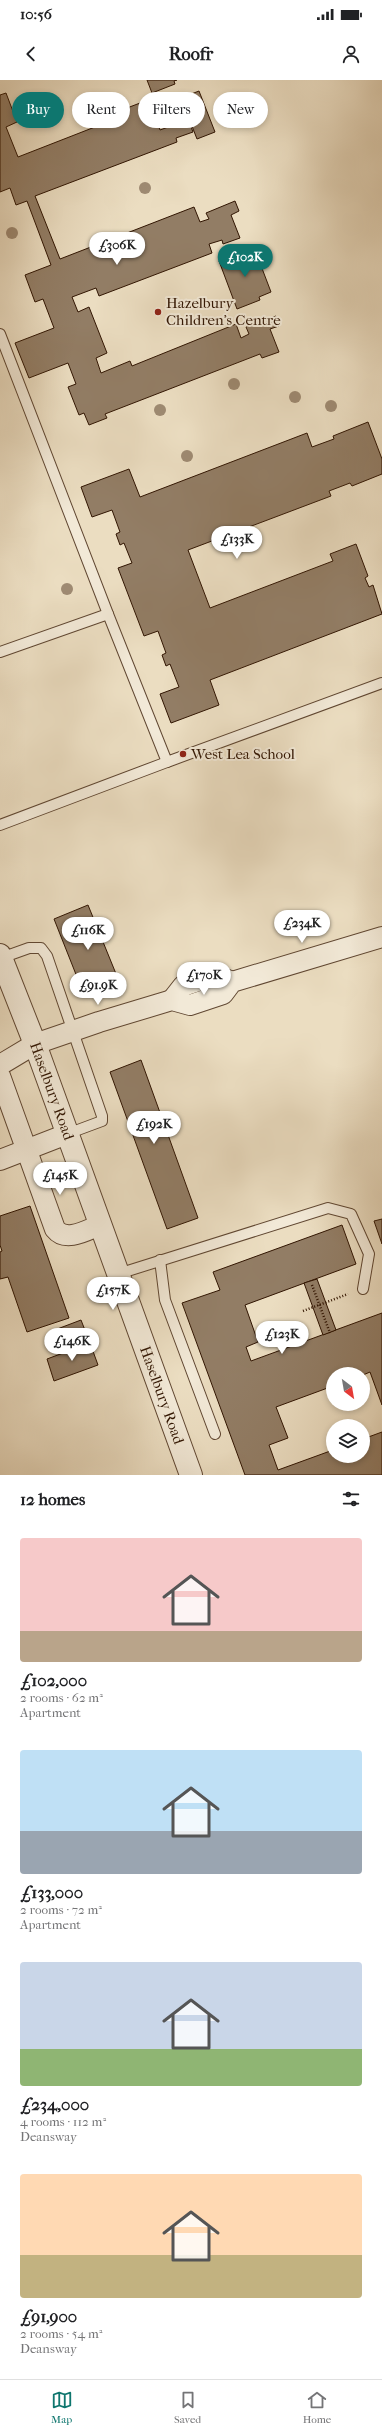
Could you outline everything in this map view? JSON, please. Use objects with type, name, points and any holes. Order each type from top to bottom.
[{"type":"street","points":[[0,1065],[35,1044],[172,1000],[183,986],[216,975],[232,982],[382,937]]},
{"type":"street","name":"Haselbury Road","points":[[1,957],[35,1044],[191,1475]]},
{"type":"street","points":[[0,1076],[55,1229],[60,1234],[68,1236],[100,1225]]},
{"type":"street","points":[[0,1160],[27,1151],[67,1134]]},
{"type":"lane","points":[[0,334],[167,762]]},
{"type":"lane","points":[[0,652],[108,614]]},
{"type":"lane","points":[[0,825],[382,683]]},
{"type":"lane","points":[[1,957],[29,948],[41,948],[47,956],[102,1116],[102,1122],[67,1134]]},
{"type":"lane","points":[[118,1274],[328,1208],[351,1214],[369,1254],[363,1289]]},
{"type":"lane","points":[[160,1260],[166,1300],[215,1434]]},
{"type":"path","points":[[312,1285],[330,1333]]},
{"type":"path","points":[[303,1311],[363,1289]]},
{"type":"building","points":[[147,80],[177,80],[174,81],[175,84],[152,92]]},
{"type":"building","points":[[6,93],[12,109],[12,124],[6,127],[18,157],[92,128],[130,128],[130,107],[138,104],[138,128],[159,128],[160,130],[166,128],[191,128],[193,132],[176,138],[177,142],[35,196],[60,259],[194,207],[200,222],[209,219],[206,213],[235,201],[239,211],[231,215],[240,238],[223,244],[222,240],[209,244],[212,253],[99,296],[96,288],[72,297],[78,312],[89,307],[107,353],[96,358],[101,373],[130,361],[132,366],[236,324],[241,338],[249,334],[246,327],[276,316],[279,326],[270,329],[279,352],[262,358],[260,354],[105,414],[107,418],[89,425],[84,413],[79,415],[68,387],[76,384],[68,363],[29,378],[15,343],[54,328],[43,299],[35,302],[25,275],[51,265],[27,201],[16,205],[10,188],[0,192],[0,95]]},
{"type":"building","points":[[205,106],[215,132],[197,139],[193,128],[205,128]]},
{"type":"building","points":[[255,250],[271,292],[259,297],[260,300],[237,309],[219,261],[242,252],[243,255]]},
{"type":"building","points":[[368,422],[382,459],[382,474],[352,486],[350,483],[329,491],[331,496],[188,550],[210,608],[333,561],[330,554],[356,544],[368,576],[365,578],[369,587],[373,585],[382,614],[210,680],[219,705],[171,723],[160,694],[179,687],[170,664],[166,666],[162,655],[166,653],[158,631],[144,636],[118,568],[132,563],[124,543],[120,545],[116,534],[120,532],[112,510],[92,517],[81,487],[129,469],[140,497],[307,433],[312,447],[334,439],[333,436]]},
{"type":"building","points":[[88,905],[123,991],[112,996],[77,977],[54,919]]},
{"type":"building","points":[[141,1060],[198,1218],[167,1229],[110,1072]]},
{"type":"building","points":[[30,1206],[69,1318],[27,1332],[8,1277],[0,1279],[0,1252],[2,1251],[0,1245],[0,1216]]},
{"type":"building","points":[[382,1219],[382,1244],[374,1221]]},
{"type":"building","points":[[342,1225],[356,1264],[245,1305],[258,1342],[246,1347],[251,1361],[382,1313],[382,1405],[370,1372],[370,1367],[326,1367],[326,1389],[276,1407],[288,1438],[269,1445],[278,1470],[326,1453],[326,1463],[370,1463],[370,1436],[382,1432],[382,1475],[245,1475],[182,1303],[220,1290],[213,1272]]},
{"type":"building","points":[[317,1279],[336,1330],[323,1335],[304,1283]]},
{"type":"building","points":[[81,1320],[90,1343],[60,1353],[52,1331]]},
{"type":"building","points":[[90,1343],[98,1365],[54,1381],[47,1359]]},
{"type":"place","name":"Hazelbury Children's Centre","points":[[158,312]]},
{"type":"place","name":"West Lea School","points":[[183,754]]}]
